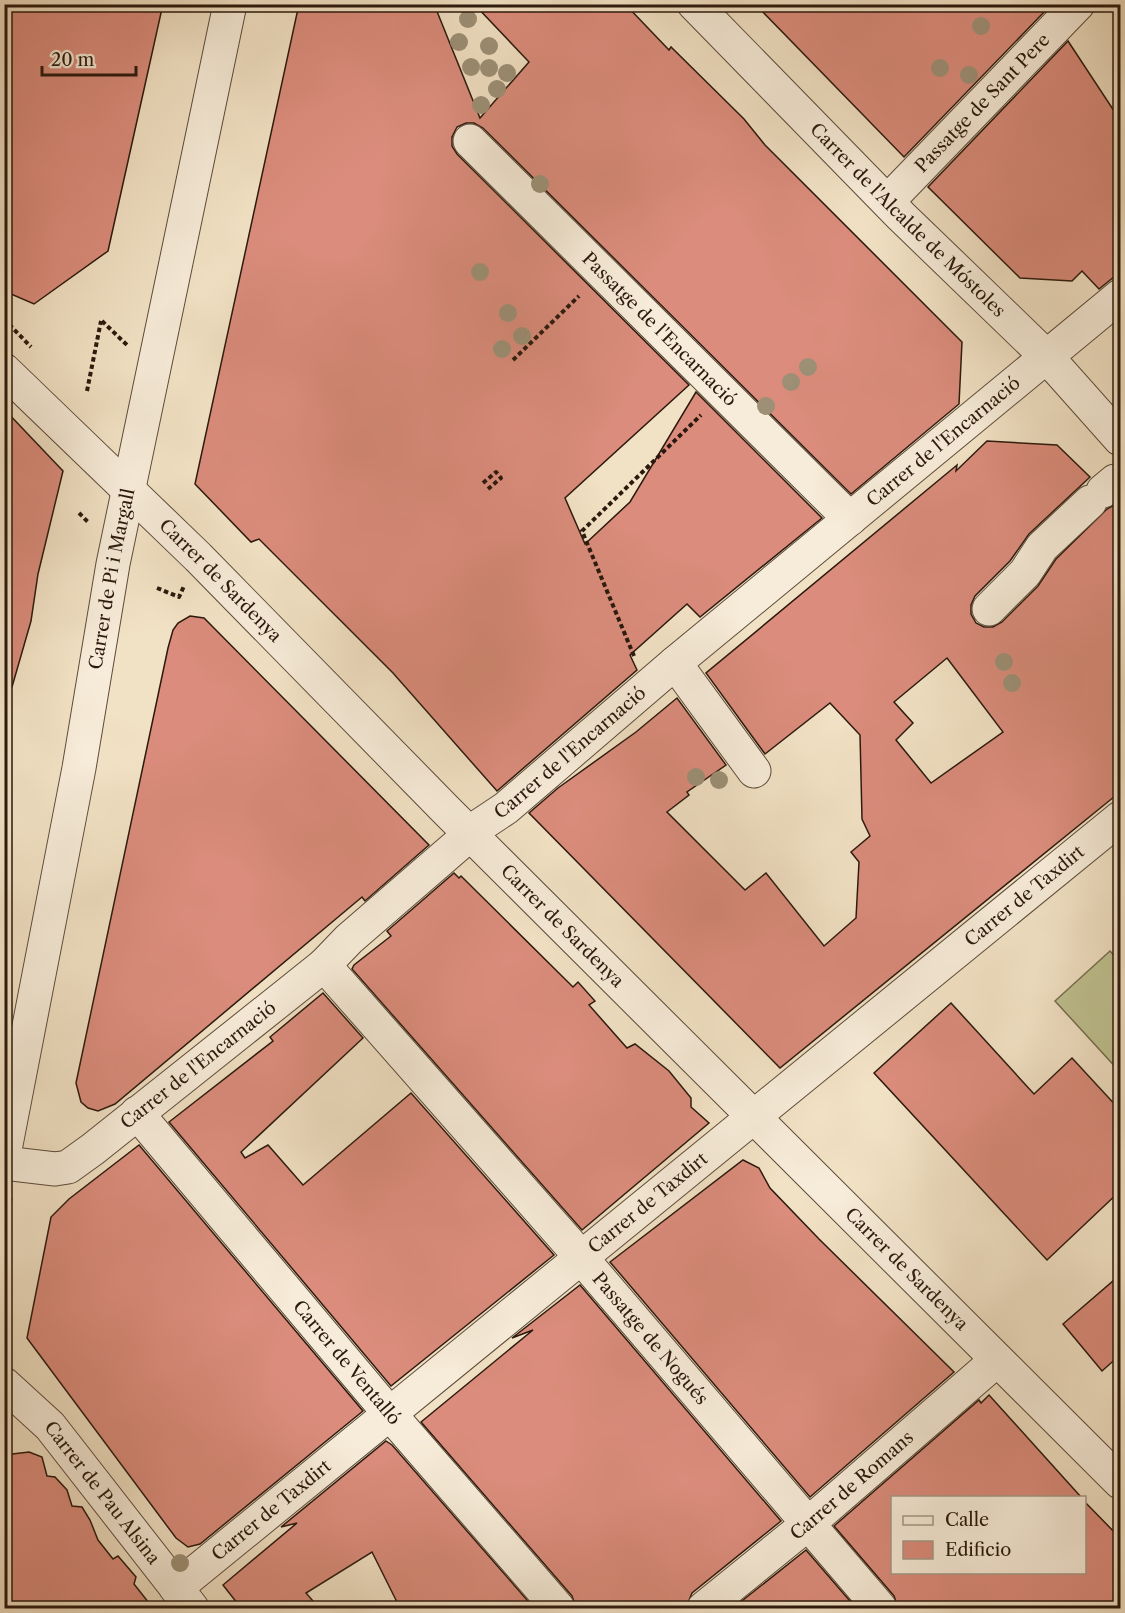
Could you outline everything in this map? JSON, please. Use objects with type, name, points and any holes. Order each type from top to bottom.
[{"type":"street","name":"Carrer de Pi i Margall","points":[[4,1155],[79,768],[113,564],[230,4]]},
{"type":"street","name":"Carrer de l'Alcalde de Móstoles","points":[[694,4],[888,201],[1047,357],[1120,439]]},
{"type":"street","name":"Passatge de Sant Pere","points":[[888,201],[1078,4]]},
{"type":"street","name":"Passatge de l'Encarnació","points":[[470,141],[850,519]]},
{"type":"street","name":"Carrer de l'Encarnació","points":[[4,1163],[55,1169],[68,1167],[324,965],[349,939],[675,663],[1120,296]]},
{"type":"street","name":"Carrer de Sardenya","points":[[4,370],[129,491],[1120,1482]]},
{"type":"street","points":[[989,609],[1025,573],[1042,547],[1103,492]]},
{"type":"street","points":[[675,663],[754,771]]},
{"type":"street","name":"Carrer de Taxdirt","points":[[184,1598],[388,1413],[582,1258],[1120,818]]},
{"type":"street","name":"Passatge de Nogués","points":[[324,965],[582,1258],[880,1608]]},
{"type":"street","name":"Carrer de Ventalló","points":[[137,1113],[388,1413],[558,1608]]},
{"type":"street","name":"Carrer de Romans","points":[[704,1608],[809,1523],[998,1360]]},
{"type":"street","name":"Carrer de Pau Alsina","points":[[4,1384],[50,1426],[184,1598]]},
{"type":"path","points":[[513,360],[602,273]]},
{"type":"path","points":[[87,391],[101,321],[130,348]]},
{"type":"path","points":[[636,660],[582,531],[723,394]]},
{"type":"path","points":[[483,483],[496,472],[501,478],[488,489]]},
{"type":"path","points":[[157,588],[179,597]]},
{"type":"path","points":[[4,1240],[10,1203]]},
{"type":"green space","points":[[1110,951],[1120,962],[1120,1072],[1055,1001]]},
{"type":"building","points":[[4,4],[163,4],[108,251],[34,304],[4,291]]},
{"type":"building","points":[[299,4],[434,4],[480,118],[529,62],[474,4],[625,4],[669,50],[671,47],[744,119],[765,145],[962,342],[959,404],[851,494],[483,128],[474,123],[466,123],[457,127],[452,137],[452,146],[457,154],[689,385],[565,498],[585,544],[630,502],[696,392],[822,518],[700,617],[687,604],[630,655],[637,670],[497,791],[393,673],[259,539],[251,542],[195,484]]},
{"type":"building","points":[[755,4],[1044,4],[1047,9],[904,157]]},
{"type":"building","points":[[1068,41],[1120,120],[1120,272],[1099,289],[1082,271],[1072,281],[1020,278],[928,187]]},
{"type":"building","points":[[4,409],[63,471],[38,574],[31,621],[12,687],[4,686]]},
{"type":"building","points":[[987,441],[1057,445],[1090,477],[1029,534],[1010,561],[975,596],[971,605],[971,614],[976,623],[984,627],[993,627],[1002,622],[1038,586],[1056,559],[1107,509],[1116,504],[1120,508],[1120,792],[780,1068],[529,813],[558,788],[636,732],[677,698],[726,765],[687,792],[689,795],[667,812],[745,890],[766,873],[824,946],[856,918],[859,862],[851,852],[870,836],[862,819],[860,735],[830,703],[765,754],[706,673],[957,465],[956,471]],"holes":[[[947,658],[1003,732],[931,783],[896,740],[913,723],[894,702]]]},
{"type":"building","points":[[190,616],[204,618],[429,845],[365,901],[362,897],[115,1104],[98,1111],[88,1108],[81,1102],[76,1083],[168,648],[173,630],[178,623]]},
{"type":"building","points":[[454,873],[459,878],[461,876],[573,987],[578,982],[595,1001],[589,1005],[627,1048],[635,1044],[669,1071],[691,1098],[691,1107],[709,1123],[582,1230],[352,969],[391,936],[387,931]]},
{"type":"building","points":[[323,993],[363,1038],[241,1152],[245,1158],[268,1145],[303,1185],[411,1093],[554,1255],[391,1386],[169,1122],[273,1041],[270,1037]]},
{"type":"building","points":[[951,1003],[1034,1094],[1072,1058],[1120,1110],[1120,1191],[1047,1260],[874,1073]]},
{"type":"building","points":[[139,1145],[363,1411],[200,1544],[188,1547],[176,1538],[27,1338],[51,1217],[69,1199]]},
{"type":"building","points":[[743,1160],[759,1168],[770,1188],[954,1372],[810,1497],[610,1262]]},
{"type":"building","points":[[1120,1275],[1120,1355],[1102,1371],[1063,1324]]},
{"type":"building","points":[[580,1285],[781,1521],[692,1593],[686,1608],[576,1608],[572,1596],[421,1422],[533,1330],[512,1338]]},
{"type":"building","points":[[989,1395],[1080,1496],[891,1496],[891,1574],[1086,1574],[1086,1503],[1120,1538],[1120,1608],[898,1608],[894,1596],[834,1526],[979,1400],[981,1403]]},
{"type":"building","points":[[386,1441],[392,1445],[534,1608],[400,1608],[372,1552],[306,1593],[319,1608],[241,1608],[223,1585],[297,1523],[281,1527]]},
{"type":"building","points":[[29,1452],[42,1457],[47,1476],[55,1477],[67,1490],[72,1506],[82,1507],[98,1540],[113,1559],[118,1556],[136,1577],[134,1584],[153,1608],[4,1608],[4,1455]]},
{"type":"building","points":[[806,1550],[856,1608],[733,1608]]}]
